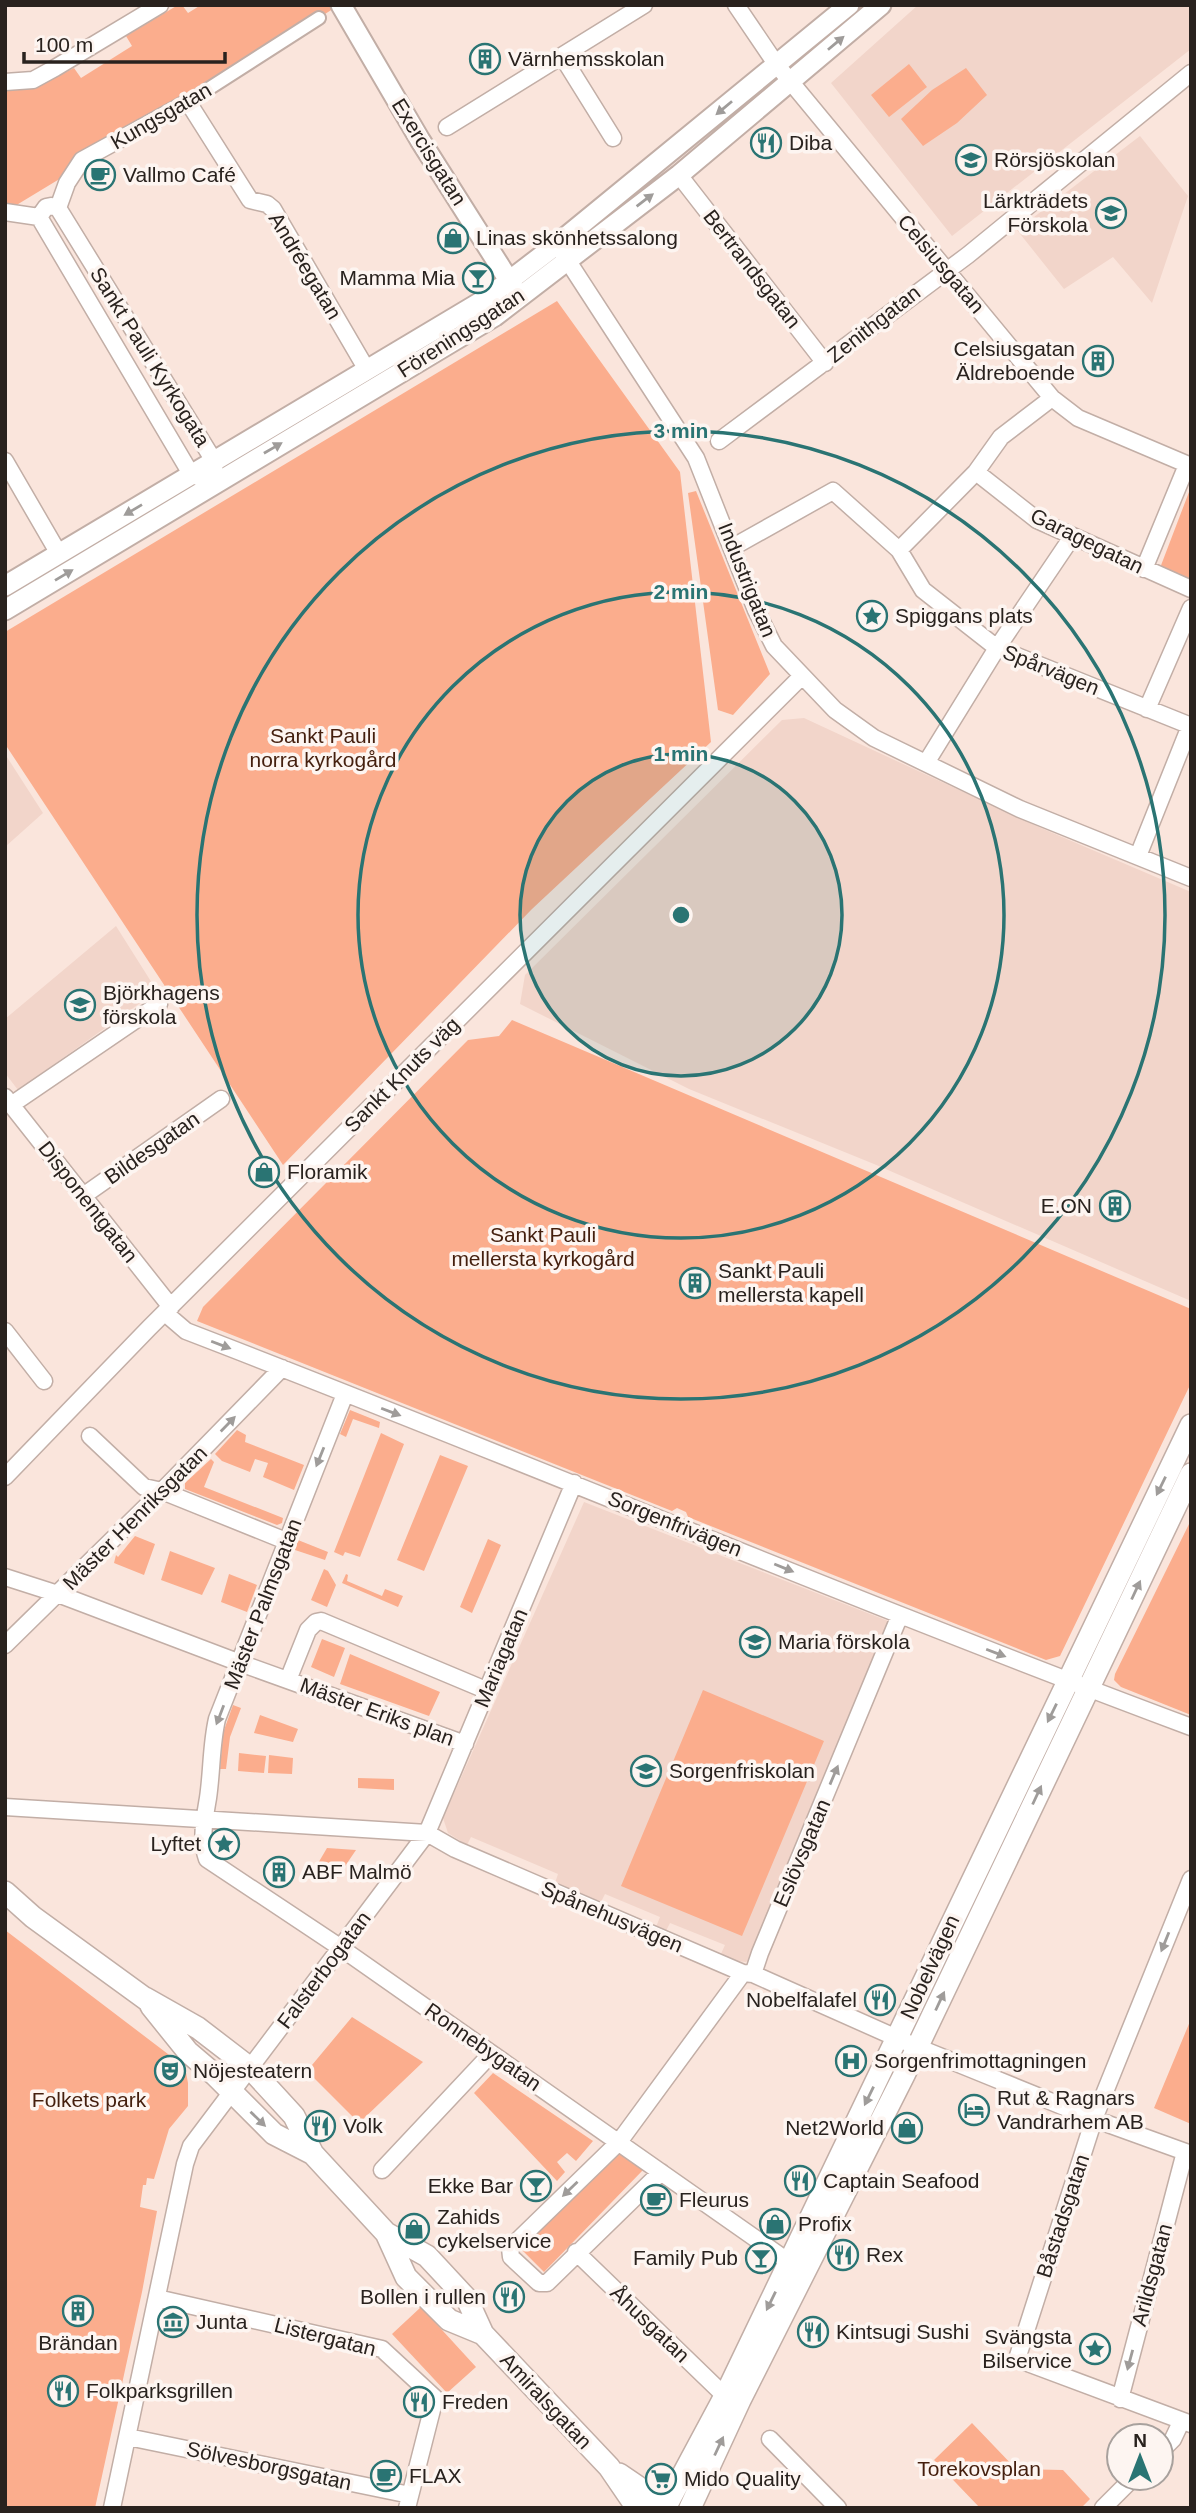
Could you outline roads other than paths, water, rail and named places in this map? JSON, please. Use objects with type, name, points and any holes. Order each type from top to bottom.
[{"type":"main road","name":"Nobelvägen","points":[[663,2508],[725,2396],[1191,1425]]},
{"type":"main road","name":"Nobelvägen","points":[[690,2508],[740,2400],[917,2047],[1191,1474]]},
{"type":"main road","name":"Amiralsgatan","points":[[5,1892],[33,1917],[145,1998],[198,2028],[241,2081],[274,2134],[313,2154]]},
{"type":"main road","name":"Amiralsgatan","points":[[5,1902],[33,1917]]},
{"type":"main road","name":"Amiralsgatan","points":[[145,1998],[188,2052],[215,2075],[241,2081],[294,2116],[313,2154],[386,2233],[427,2256],[467,2299],[484,2334],[609,2468],[638,2508]]},
{"type":"main road","name":"Amiralsgatan","points":[[386,2233],[406,2277],[449,2320],[484,2334]]},
{"type":"main road","name":"Amiralsgatan","points":[[609,2468],[644,2491],[663,2508]]},
{"type":"street","points":[[5,82],[33,79],[55,68],[137,11],[160,5]]},
{"type":"street","name":"Exercisgatan","points":[[341,5],[420,140],[514,289]]},
{"type":"street","points":[[447,127],[644,5]]},
{"type":"street","name":"Celsiusgatan","points":[[736,5],[776,64],[1052,398],[1067,411],[1093,425],[1189,465]]},
{"type":"street","name":"Föreningsgatan","points":[[5,610],[495,316],[514,289],[562,252],[776,64],[849,5]]},
{"type":"street","name":"Föreningsgatan","points":[[562,252],[679,175],[881,5]]},
{"type":"street","name":"Kungsgatan","points":[[58,208],[66,183],[82,160],[188,102],[320,18]]},
{"type":"street","points":[[562,56],[614,138]]},
{"type":"street","name":"Zenithgatan","points":[[719,442],[968,255],[1191,73]]},
{"type":"street","name":"Andréegatan","points":[[188,102],[250,200],[267,204],[273,209],[368,370]]},
{"type":"street","name":"Bertrandsgatan","points":[[679,175],[825,363]]},
{"type":"street","points":[[5,212],[39,218],[46,207],[58,208]]},
{"type":"street","name":"Sankt Pauli Kyrkogata","points":[[39,218],[191,474],[215,484],[214,461],[58,208]]},
{"type":"street","name":"Industrigatan","points":[[562,252],[696,458],[756,610],[774,646],[801,677],[835,710],[874,738],[1020,809],[1191,878]]},
{"type":"street","name":"Föreningsgatan","points":[[5,586],[484,300],[514,289]]},
{"type":"street","points":[[899,550],[976,472],[1001,437],[1052,398]]},
{"type":"street","points":[[5,461],[59,554]]},
{"type":"street","points":[[1144,569],[1189,465]]},
{"type":"street","name":"Garagegatan","points":[[976,472],[1037,520],[1191,589]]},
{"type":"street","name":"Spårvägen","points":[[733,547],[833,491],[899,550],[923,590],[997,648],[1191,726]]},
{"type":"street","points":[[926,763],[997,648],[1072,537]]},
{"type":"street","points":[[1147,709],[1191,608]]},
{"type":"street","name":"Sankt Knuts väg","points":[[5,1477],[168,1310],[801,677]]},
{"type":"street","points":[[1138,856],[1191,726]]},
{"type":"street","points":[[8,1101],[159,1004]]},
{"type":"street","name":"Bildesgatan","points":[[83,1196],[221,1099]]},
{"type":"street","name":"Disponentgatan","points":[[8,1101],[168,1310]]},
{"type":"street","name":"Sorgenfrivägen","points":[[168,1310],[186,1331],[574,1483],[900,1615],[1191,1727]]},
{"type":"street","points":[[5,1331],[44,1381]]},
{"type":"street","name":"Mäster Henriksgatan","points":[[5,1645],[268,1391],[282,1368]]},
{"type":"street","name":"Mäster Palmsgatan","points":[[206,1819],[214,1732],[345,1394]]},
{"type":"street","points":[[90,1436],[144,1487],[162,1491],[286,1541]]},
{"type":"street","name":"Mariagatan","points":[[427,1833],[574,1483]]},
{"type":"street","name":"Mäster Eriks plan","points":[[5,1577],[58,1594],[465,1744]]},
{"type":"street","name":"Eslövsgatan","points":[[576,2252],[547,2283],[540,2283],[511,2257],[510,2248],[619,2142],[748,1973],[760,1953],[900,1615]]},
{"type":"street","name":"Mäster Eriks plan","points":[[288,1680],[308,1630],[321,1621],[488,1691]]},
{"type":"street","name":"Spånehusvägen","points":[[5,1807],[427,1833],[455,1849],[917,2047],[1094,2119],[1188,2153]]},
{"type":"street","name":"Ronnebygatan","points":[[206,1819],[204,1849],[207,1858],[341,1948],[789,2262]]},
{"type":"street","name":"Falsterbogatan","points":[[112,2508],[191,2146],[427,1833]]},
{"type":"street","name":"Båstadsgatan","points":[[1120,2399],[1017,2359],[1094,2119],[1191,1879]]},
{"type":"street","points":[[382,2169],[491,2054]]},
{"type":"street","name":"Arildsgatan","points":[[1120,2399],[1188,2153]]},
{"type":"street","points":[[576,2252],[661,2172]]},
{"type":"street","name":"Åhusgatan","points":[[576,2252],[725,2396]]},
{"type":"street","name":"Listergatan","points":[[157,2298],[382,2349],[435,2398],[408,2502]]},
{"type":"street","points":[[1120,2399],[1186,2423]]},
{"type":"street","name":"Sölvesborgsgatan","points":[[128,2437],[408,2502]]},
{"type":"street","points":[[770,2439],[838,2508]]},
{"type":"street","points":[[1103,2508],[1119,2492]]},
{"type":"place","name":"Värnhemsskolan","points":[[485,59]]},
{"type":"place","name":"Diba","points":[[766,143]]},
{"type":"place","name":"Rörsjöskolan","points":[[971,160]]},
{"type":"place","name":"Vallmo Café","points":[[100,175]]},
{"type":"place","name":"Lärkträdets Förskola","points":[[1111,213]]},
{"type":"place","name":"Linas skönhetssalong","points":[[453,238]]},
{"type":"place","name":"Mamma Mia","points":[[478,278]]},
{"type":"place","name":"Celsiusgatan Äldreboende","points":[[1098,361]]},
{"type":"place","name":"Spiggans plats","points":[[872,616]]},
{"type":"place","name":"Björkhagens förskola","points":[[80,1005]]},
{"type":"place","name":"Floramik","points":[[264,1172]]},
{"type":"place","name":"E.ON","points":[[1115,1206]]},
{"type":"place","name":"Sankt Pauli mellersta kapell","points":[[695,1283]]},
{"type":"place","name":"Maria förskola","points":[[755,1642]]},
{"type":"place","name":"Sorgenfriskolan","points":[[646,1771]]},
{"type":"place","name":"Lyftet","points":[[224,1844]]},
{"type":"place","name":"ABF Malmö","points":[[279,1872]]},
{"type":"place","name":"Nobelfalafel","points":[[880,2000]]},
{"type":"place","name":"Sorgenfrimottagningen","points":[[851,2061]]},
{"type":"place","name":"Nöjesteatern","points":[[170,2071]]},
{"type":"place","name":"Rut & Ragnars Vandrarhem AB","points":[[974,2110]]},
{"type":"place","name":"Volk","points":[[320,2126]]},
{"type":"place","name":"Net2World","points":[[907,2128]]},
{"type":"place","name":"Captain Seafood","points":[[800,2181]]},
{"type":"place","name":"Ekke Bar","points":[[536,2186]]},
{"type":"place","name":"Fleurus","points":[[656,2200]]},
{"type":"place","name":"Profix","points":[[775,2224]]},
{"type":"place","name":"Zahids cykelservice","points":[[414,2229]]},
{"type":"place","name":"Rex","points":[[843,2255]]},
{"type":"place","name":"Family Pub","points":[[761,2258]]},
{"type":"place","name":"Bollen i rullen","points":[[509,2297]]},
{"type":"place","name":"Brändan","points":[[78,2311]]},
{"type":"place","name":"Junta","points":[[173,2322]]},
{"type":"place","name":"Kintsugi Sushi","points":[[813,2332]]},
{"type":"place","name":"Svängsta Bilservice","points":[[1095,2349]]},
{"type":"place","name":"Folkparksgrillen","points":[[63,2391]]},
{"type":"place","name":"Freden","points":[[419,2402]]},
{"type":"place","name":"FLAX","points":[[386,2476]]},
{"type":"place","name":"Mido Quality","points":[[661,2479]]},
{"type":"park label","name":"Sankt Pauli norra kyrkogård","points":[[323,748]]},
{"type":"park label","name":"Sankt Pauli mellersta kyrkogård","points":[[543,1247]]},
{"type":"park label","name":"Folkets park","points":[[89,2100]]},
{"type":"park label","name":"Torekovsplan","points":[[979,2469]]}]
